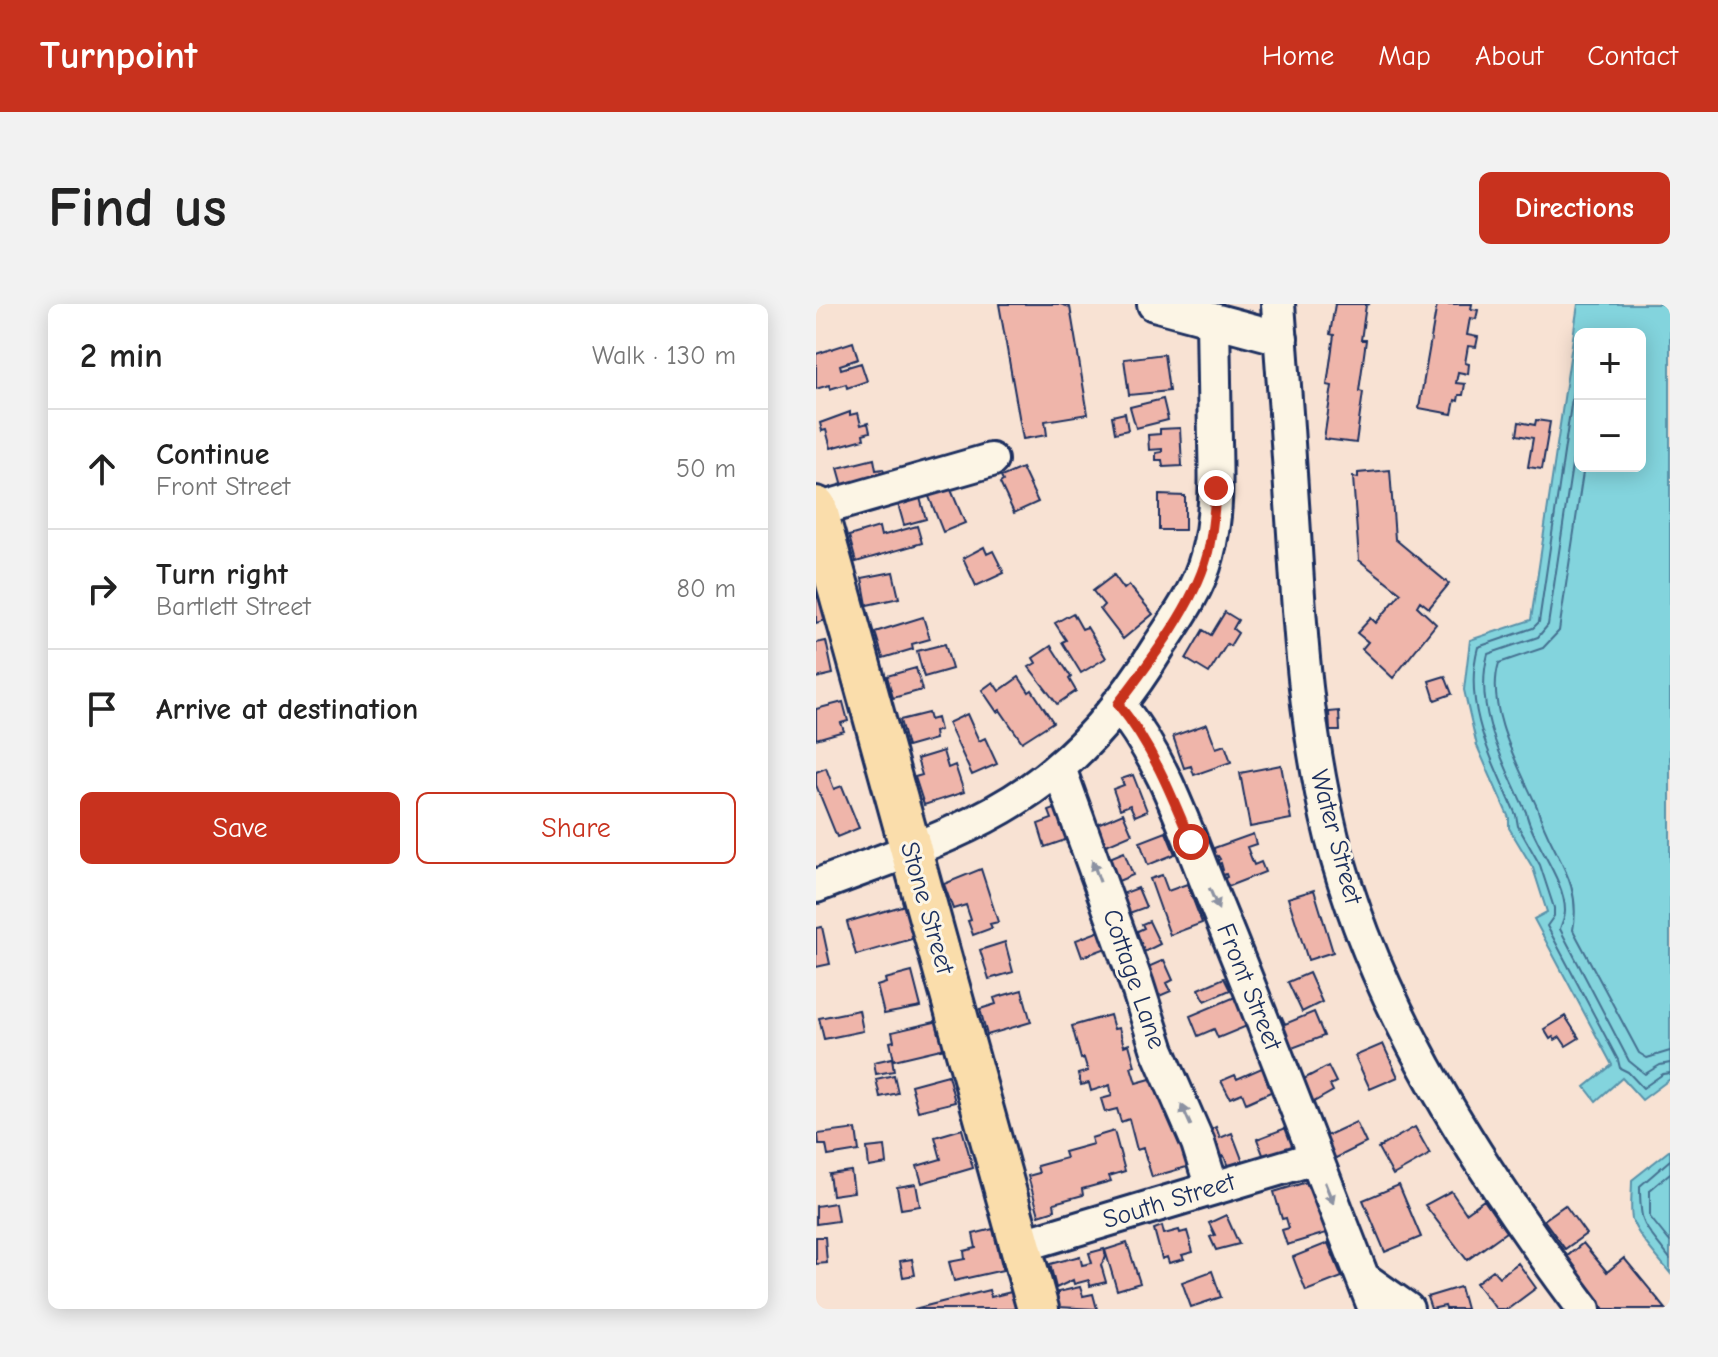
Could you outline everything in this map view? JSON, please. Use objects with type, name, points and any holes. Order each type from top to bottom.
[{"type":"main road","name":"Stone Street","points":[[816,508],[1023,1245],[1038,1309]]},
{"type":"street","points":[[1154,304],[1281,338]]},
{"type":"street","name":"Water Street","points":[[1278,304],[1306,698],[1322,794],[1346,885],[1390,995],[1457,1122],[1503,1197],[1584,1309]]},
{"type":"street","points":[[816,886],[1000,809],[1059,768],[1118,704],[1172,627],[1193,591],[1207,558],[1214,523],[1216,488],[1213,321]]},
{"type":"street","points":[[816,508],[991,460]]},
{"type":"street","name":"Front Street","points":[[1118,704],[1139,730],[1171,792],[1375,1309]]},
{"type":"street","name":"Cottage Lane","points":[[1059,768],[1158,1051],[1198,1143],[1212,1188]]},
{"type":"street","name":"South Street","points":[[1023,1245],[1315,1158]]},
{"type":"street","points":[[1363,1278],[1407,1309]]},
{"type":"water","points":[[1578,304],[1670,304],[1670,1079],[1642,1100],[1622,1078],[1596,1101],[1585,1087],[1612,1065],[1534,919],[1547,912],[1533,868],[1509,828],[1509,818],[1477,746],[1464,690],[1470,640],[1531,620],[1574,331],[1574,472],[1646,472],[1646,328],[1574,328]]},
{"type":"water","points":[[1670,1150],[1670,1273],[1638,1232],[1632,1219],[1631,1205],[1632,1180]]},
{"type":"building","points":[[999,304],[1060,304],[1070,307],[1088,414],[1045,421],[1047,435],[1023,439]]},
{"type":"building","points":[[1335,304],[1370,304],[1366,305],[1361,340],[1366,340],[1356,443],[1324,439],[1332,386],[1327,385]]},
{"type":"building","points":[[1437,304],[1472,304],[1471,309],[1478,310],[1476,319],[1470,318],[1467,335],[1478,337],[1476,347],[1468,346],[1465,363],[1469,364],[1468,374],[1458,372],[1456,383],[1465,384],[1463,395],[1459,395],[1458,401],[1455,400],[1452,414],[1419,408]]},
{"type":"building","points":[[853,342],[858,359],[840,365],[841,369],[861,363],[867,381],[847,388],[846,384],[816,389],[816,354]]},
{"type":"building","points":[[1164,354],[1169,391],[1129,395],[1124,359]]},
{"type":"building","points":[[1163,399],[1168,420],[1136,428],[1130,407]]},
{"type":"building","points":[[850,412],[850,415],[858,413],[861,425],[868,423],[870,432],[863,434],[864,439],[831,448],[826,430],[822,431],[820,423]]},
{"type":"building","points":[[1125,413],[1128,430],[1115,433],[1112,416]]},
{"type":"building","points":[[1536,420],[1550,422],[1542,469],[1528,467],[1533,438],[1517,435],[1519,422],[1535,425]]},
{"type":"building","points":[[1180,428],[1182,466],[1163,467],[1162,460],[1156,460],[1156,453],[1162,452],[1162,449],[1149,450],[1148,435],[1160,434],[1160,429]]},
{"type":"building","points":[[874,459],[876,470],[883,469],[885,475],[845,493],[838,468]]},
{"type":"building","points":[[1022,468],[1038,502],[1014,513],[1000,483],[1003,481],[1001,477]]},
{"type":"building","points":[[1390,470],[1395,539],[1449,584],[1429,608],[1420,601],[1417,606],[1436,624],[1393,678],[1362,649],[1368,642],[1357,633],[1371,618],[1376,623],[1401,593],[1359,560],[1353,477],[1358,478],[1358,473]]},
{"type":"building","points":[[949,485],[965,523],[943,532],[928,494]]},
{"type":"building","points":[[1159,495],[1185,496],[1185,530],[1159,530]]},
{"type":"building","points":[[920,498],[926,519],[904,525],[898,504]]},
{"type":"building","points":[[917,526],[922,543],[856,562],[849,536],[879,527],[881,536]]},
{"type":"building","points":[[984,547],[987,554],[993,551],[1004,573],[976,586],[963,558]]},
{"type":"building","points":[[893,572],[899,598],[867,605],[862,578]]},
{"type":"building","points":[[1114,575],[1124,589],[1129,585],[1153,614],[1123,639],[1100,609],[1104,605],[1093,591]]},
{"type":"building","points":[[816,591],[826,620],[816,623]]},
{"type":"building","points":[[1225,612],[1238,620],[1233,629],[1238,633],[1230,646],[1227,644],[1209,673],[1186,659],[1203,630],[1211,635]]},
{"type":"building","points":[[1073,613],[1082,629],[1087,627],[1106,658],[1081,673],[1062,642],[1066,640],[1055,623]]},
{"type":"building","points":[[923,617],[930,639],[912,644],[913,649],[883,658],[875,632]]},
{"type":"building","points":[[826,641],[833,674],[816,678],[816,643]]},
{"type":"building","points":[[945,644],[952,669],[924,677],[917,651]]},
{"type":"building","points":[[1051,646],[1071,677],[1069,679],[1076,691],[1057,704],[1029,667],[1036,663],[1033,658]]},
{"type":"building","points":[[916,668],[922,690],[893,698],[887,676]]},
{"type":"building","points":[[1445,676],[1452,694],[1435,700],[1429,681]]},
{"type":"building","points":[[1019,677],[1029,692],[1032,690],[1053,722],[1022,742],[982,690],[993,682],[999,691]]},
{"type":"building","points":[[843,702],[848,721],[841,723],[844,731],[816,739],[816,709]]},
{"type":"building","points":[[1339,711],[1340,731],[1330,731],[1329,712]]},
{"type":"building","points":[[928,713],[930,720],[937,718],[940,730],[934,732],[935,739],[907,747],[900,720]]},
{"type":"building","points":[[967,714],[979,741],[985,738],[997,764],[972,775],[948,723]]},
{"type":"building","points":[[1207,724],[1216,748],[1225,745],[1231,762],[1194,775],[1191,766],[1184,768],[1173,736]]},
{"type":"building","points":[[943,751],[948,768],[955,765],[964,792],[924,805],[915,777],[922,775],[917,759]]},
{"type":"building","points":[[1281,765],[1291,819],[1250,827],[1240,773]]},
{"type":"building","points":[[826,768],[834,789],[842,786],[859,828],[837,837],[816,785],[816,772]]},
{"type":"building","points":[[1133,775],[1147,811],[1135,816],[1130,805],[1120,809],[1113,789],[1124,785],[1121,779]]},
{"type":"building","points":[[1063,806],[1074,837],[1045,847],[1038,824],[1052,819],[1049,811]]},
{"type":"building","points":[[1123,813],[1132,834],[1097,849],[1088,828]]},
{"type":"building","points":[[1166,832],[1175,854],[1148,865],[1140,842]]},
{"type":"building","points":[[1253,834],[1256,844],[1247,847],[1254,865],[1261,862],[1265,872],[1229,886],[1223,879],[1227,877],[1226,874],[1221,876],[1219,872],[1223,870],[1221,863],[1217,865],[1216,861],[1220,859],[1215,857],[1214,848]]},
{"type":"building","points":[[1124,852],[1133,875],[1116,882],[1100,862]]},
{"type":"building","points":[[981,869],[998,922],[990,924],[992,928],[973,935],[966,905],[953,909],[944,884]]},
{"type":"building","points":[[1162,875],[1168,891],[1187,884],[1202,923],[1170,935],[1150,879]]},
{"type":"building","points":[[1138,888],[1146,907],[1121,916],[1114,897]]},
{"type":"building","points":[[1314,890],[1333,952],[1308,960],[1288,898]]},
{"type":"building","points":[[905,905],[915,938],[856,955],[847,922]]},
{"type":"building","points":[[1149,921],[1160,944],[1136,956],[1127,936],[1144,928],[1142,924]]},
{"type":"building","points":[[822,927],[830,964],[816,967],[816,928]]},
{"type":"building","points":[[1105,929],[1112,946],[1082,957],[1076,940]]},
{"type":"building","points":[[1005,942],[1013,972],[989,979],[980,950]]},
{"type":"building","points":[[1164,960],[1173,980],[1167,983],[1171,991],[1157,997],[1141,970]]},
{"type":"building","points":[[912,972],[921,1007],[884,1014],[877,986],[886,983],[885,979]]},
{"type":"building","points":[[1309,973],[1322,1002],[1302,1012],[1288,982]]},
{"type":"building","points":[[1224,978],[1230,990],[1205,1001],[1199,989]]},
{"type":"building","points":[[1022,990],[1031,1022],[987,1035],[980,1009],[996,1004],[994,998]]},
{"type":"building","points":[[1235,997],[1247,1026],[1218,1038],[1214,1029],[1198,1036],[1190,1016]]},
{"type":"building","points":[[859,1010],[863,1031],[824,1039],[819,1018]]},
{"type":"building","points":[[1314,1012],[1324,1036],[1287,1050],[1276,1020],[1282,1017],[1285,1024]]},
{"type":"building","points":[[1110,1015],[1114,1029],[1119,1028],[1124,1046],[1129,1044],[1136,1083],[1154,1078],[1166,1109],[1173,1107],[1190,1166],[1152,1177],[1143,1148],[1137,1150],[1129,1119],[1121,1122],[1117,1109],[1105,1112],[1101,1099],[1112,1096],[1110,1085],[1091,1091],[1089,1083],[1081,1085],[1078,1074],[1088,1071],[1084,1058],[1081,1059],[1072,1026]]},
{"type":"building","points":[[1565,1016],[1579,1038],[1566,1046],[1560,1037],[1550,1039],[1544,1029]]},
{"type":"building","points":[[939,1021],[945,1048],[894,1060],[890,1042],[894,1041],[892,1032]]},
{"type":"building","points":[[1383,1044],[1398,1077],[1370,1089],[1355,1056]]},
{"type":"building","points":[[892,1058],[894,1071],[876,1074],[874,1062]]},
{"type":"building","points":[[1328,1066],[1336,1082],[1330,1085],[1333,1091],[1312,1103],[1300,1081]]},
{"type":"building","points":[[1264,1067],[1273,1091],[1246,1103],[1242,1093],[1230,1098],[1221,1081],[1235,1075],[1237,1079]]},
{"type":"building","points":[[894,1075],[898,1093],[880,1097],[876,1079]]},
{"type":"building","points":[[948,1075],[955,1102],[918,1111],[911,1085]]},
{"type":"building","points":[[1356,1122],[1366,1143],[1334,1159],[1324,1137]]},
{"type":"building","points":[[1216,1127],[1220,1138],[1232,1133],[1243,1162],[1228,1167],[1224,1156],[1211,1160],[1208,1131]]},
{"type":"building","points":[[1415,1127],[1430,1154],[1393,1175],[1378,1148]]},
{"type":"building","points":[[1286,1128],[1293,1147],[1264,1157],[1257,1139]]},
{"type":"building","points":[[856,1129],[859,1151],[828,1156],[826,1145],[819,1145],[818,1134]]},
{"type":"building","points":[[962,1129],[973,1168],[922,1183],[917,1166],[941,1159],[935,1137]]},
{"type":"building","points":[[1114,1131],[1125,1171],[1109,1176],[1111,1181],[1082,1189],[1083,1195],[1054,1203],[1055,1210],[1039,1215],[1028,1176],[1039,1173],[1037,1166],[1066,1158],[1064,1152],[1093,1144],[1091,1138]]},
{"type":"building","points":[[885,1146],[887,1164],[869,1167],[867,1148]]},
{"type":"building","points":[[851,1171],[854,1192],[832,1195],[829,1174]]},
{"type":"building","points":[[1310,1181],[1326,1233],[1287,1245],[1282,1230],[1289,1228],[1286,1218],[1282,1219],[1274,1192]]},
{"type":"building","points":[[916,1184],[920,1206],[901,1209],[897,1187]]},
{"type":"building","points":[[1399,1185],[1421,1237],[1385,1252],[1363,1200]]},
{"type":"building","points":[[1451,1191],[1466,1213],[1484,1200],[1506,1232],[1467,1260],[1425,1205]]},
{"type":"building","points":[[835,1203],[838,1221],[816,1224],[816,1206]]},
{"type":"building","points":[[1565,1205],[1586,1234],[1565,1249],[1544,1220]]},
{"type":"building","points":[[1226,1215],[1239,1244],[1216,1250],[1210,1237],[1215,1235],[1209,1223]]},
{"type":"building","points":[[1162,1226],[1164,1234],[1187,1231],[1193,1252],[1182,1255],[1184,1259],[1169,1263],[1167,1257],[1162,1259],[1154,1229]]},
{"type":"building","points":[[993,1229],[1003,1270],[954,1281],[949,1262],[965,1259],[964,1251],[976,1248],[973,1234]]},
{"type":"building","points":[[816,1237],[825,1237],[827,1263],[816,1264]]},
{"type":"building","points":[[1127,1243],[1140,1283],[1117,1290],[1105,1250]]},
{"type":"building","points":[[1328,1243],[1342,1277],[1306,1291],[1293,1257]]},
{"type":"building","points":[[1583,1243],[1607,1272],[1624,1258],[1666,1309],[1604,1309],[1564,1259]]},
{"type":"building","points":[[1104,1249],[1106,1257],[1101,1265],[1106,1282],[1090,1286],[1089,1280],[1074,1284],[1073,1280],[1056,1288],[1050,1264],[1080,1256],[1082,1265],[1092,1263],[1089,1253]]},
{"type":"building","points":[[912,1259],[915,1275],[903,1277],[900,1261]]},
{"type":"building","points":[[1518,1263],[1536,1288],[1508,1309],[1496,1309],[1476,1283],[1493,1270],[1499,1277]]},
{"type":"building","points":[[1212,1271],[1221,1297],[1191,1307],[1182,1282]]},
{"type":"building","points":[[1080,1287],[1083,1296],[1093,1294],[1097,1309],[1058,1307],[1055,1296],[1058,1292]]},
{"type":"building","points":[[1460,1287],[1466,1309],[1446,1309],[1445,1306],[1431,1309],[1427,1297]]},
{"type":"building","points":[[989,1290],[991,1297],[1015,1291],[1020,1309],[914,1309]]},
{"type":"route","points":[[1191,842],[1155,757],[1118,704],[1151,661],[1193,591],[1207,558],[1214,523],[1216,488]]}]
